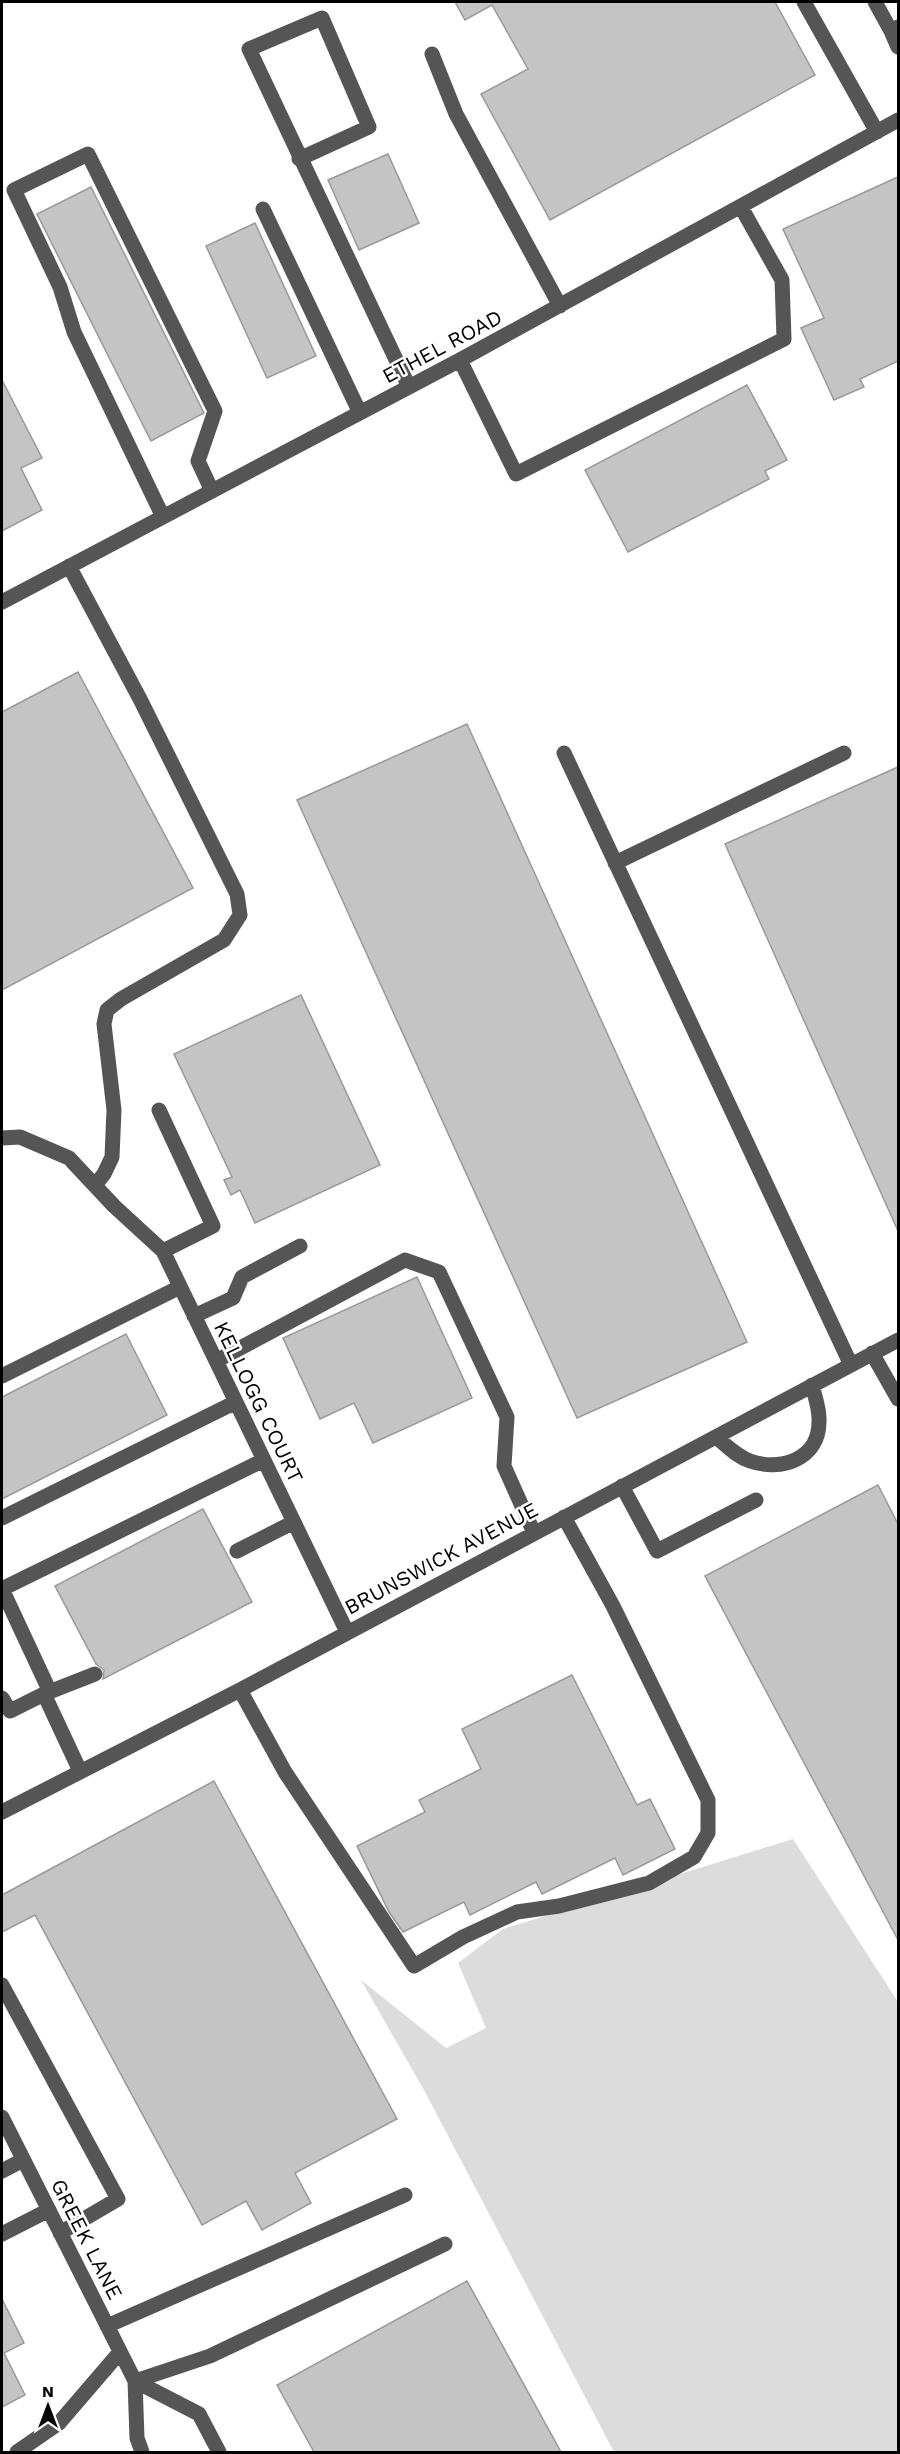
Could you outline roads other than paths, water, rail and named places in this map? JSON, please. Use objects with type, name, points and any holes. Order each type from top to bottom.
[{"type":"street","points":[[804,2],[877,132]]},
{"type":"street","points":[[875,2],[895,29],[898,47]]},
{"type":"street","points":[[299,159],[369,127],[321,18],[249,49],[299,159],[410,387]]},
{"type":"street","points":[[432,54],[456,114],[560,306]]},
{"type":"street","name":"ETHEL ROAD","points":[[2,602],[410,387],[898,120]]},
{"type":"street","points":[[163,517],[74,332],[60,287],[14,190],[87,154],[215,411],[198,461],[212,491]]},
{"type":"street","points":[[460,360],[516,474],[784,339],[782,280],[741,207]]},
{"type":"street","points":[[263,209],[360,413]]},
{"type":"street","points":[[69,566],[140,699],[237,894],[240,915],[224,940],[107,1010],[104,1024],[114,1110],[112,1157],[104,1174],[94,1185]]},
{"type":"street","points":[[564,753],[851,1365]]},
{"type":"street","points":[[615,863],[844,753]]},
{"type":"street","points":[[159,1110],[213,1226],[163,1251]]},
{"type":"street","name":"KELLOGG COURT","points":[[2,1138],[20,1137],[69,1158],[114,1206],[163,1251],[347,1632]]},
{"type":"street","points":[[194,1316],[232,1298],[242,1277],[300,1246]]},
{"type":"street","points":[[216,1361],[405,1260],[439,1272],[507,1417],[504,1467],[534,1533]]},
{"type":"street","points":[[2,1376],[180,1287]]},
{"type":"street","name":"BRUNSWICK AVENUE","points":[[2,1812],[240,1689],[898,1340]]},
{"type":"street","points":[[872,1353],[898,1399]]},
{"type":"street","points":[[716,1437],[734,1453],[752,1462],[767,1465],[798,1460],[811,1450],[817,1439],[819,1422],[812,1385]]},
{"type":"street","points":[[2,1518],[236,1402]]},
{"type":"street","points":[[80,1771],[2,1589],[264,1460]]},
{"type":"street","points":[[622,1486],[657,1551],[756,1500]]},
{"type":"street","points":[[240,1689],[285,1772],[414,1966],[463,1937],[517,1912],[559,1906],[648,1883],[694,1857],[708,1833],[708,1800],[613,1606],[564,1517]]},
{"type":"street","points":[[237,1551],[294,1522]]},
{"type":"street","points":[[2,1698],[10,1711],[94,1674]]},
{"type":"street","points":[[2,1985],[118,2199],[60,2233]]},
{"type":"street","name":"GREEK LANE","points":[[2,2117],[135,2381]]},
{"type":"street","points":[[2,2171],[23,2160]]},
{"type":"street","points":[[107,2326],[405,2195]]},
{"type":"street","points":[[2,2234],[49,2210]]},
{"type":"street","points":[[135,2381],[210,2356],[445,2244]]},
{"type":"street","points":[[17,2452],[59,2423],[120,2352]]},
{"type":"street","points":[[135,2381],[136,2438],[142,2452]]},
{"type":"street","points":[[135,2381],[199,2414],[219,2452]]}]
